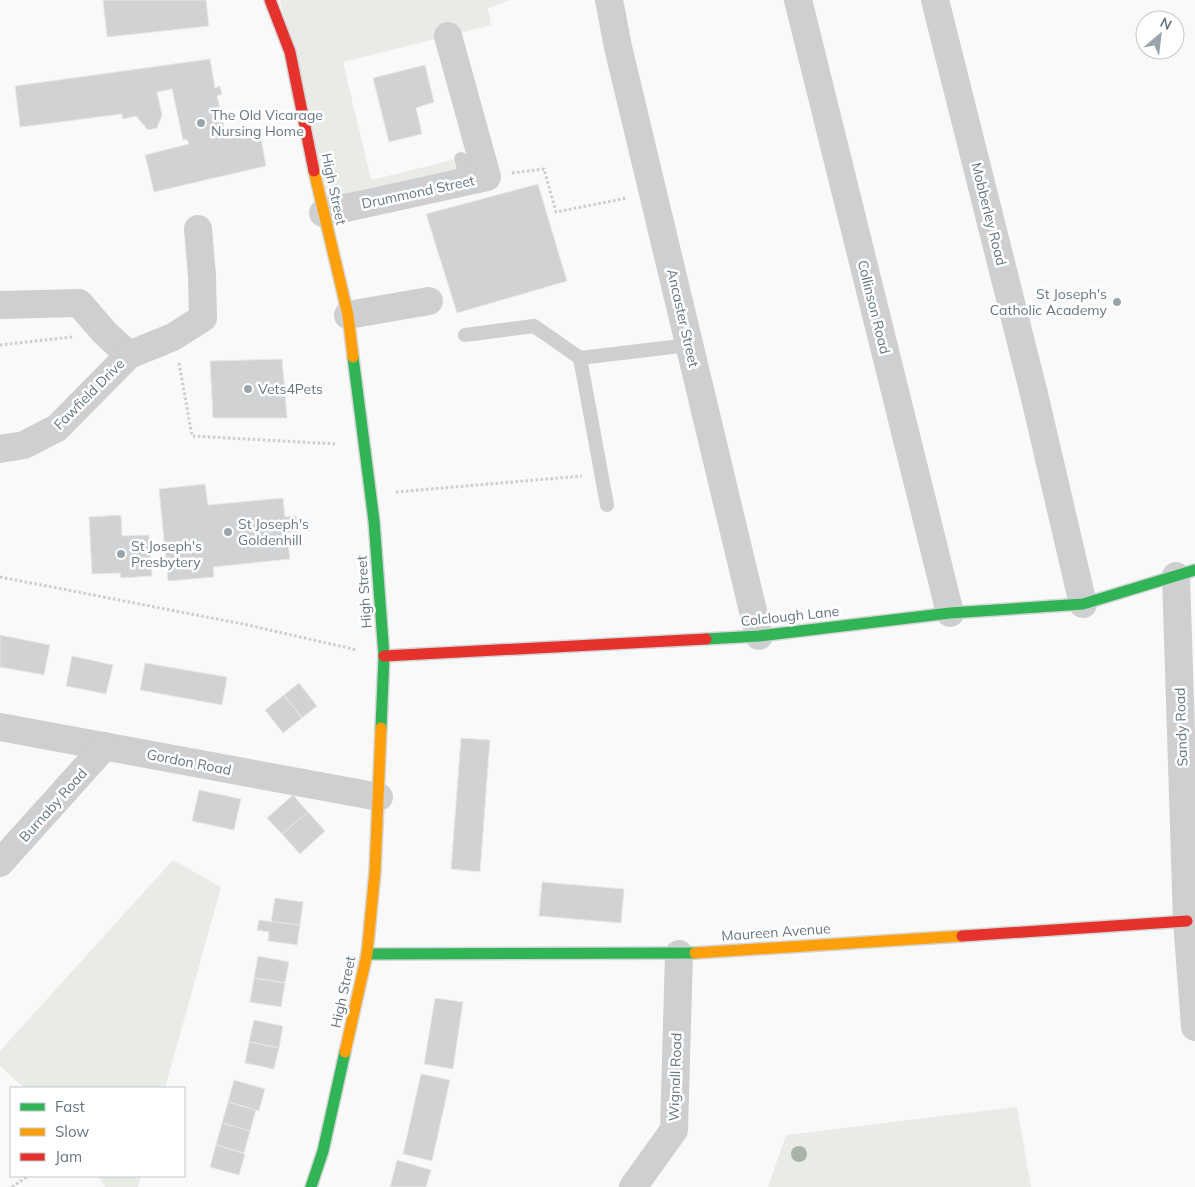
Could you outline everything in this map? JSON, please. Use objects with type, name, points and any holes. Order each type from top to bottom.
[{"type":"street","name":"High Street","points":[[270,0],[290,52],[323,213],[348,315],[374,521],[384,656],[376,871],[367,954],[323,1151],[311,1187]]},
{"type":"street","name":"Ancaster Street","points":[[609,0],[618,47],[759,636]]},
{"type":"street","name":"Collinson Road","points":[[798,0],[950,613]]},
{"type":"street","name":"Mobberley Road","points":[[935,0],[1034,394],[1083,604]]},
{"type":"street","name":"Drummond Street","points":[[323,213],[472,172],[448,36]]},
{"type":"street","name":"Fawfield Drive","points":[[0,449],[24,444],[57,428],[128,355],[173,337],[203,318],[198,229]]},
{"type":"street","points":[[348,315],[429,301]]},
{"type":"street","points":[[0,305],[79,303],[105,333],[128,355]]},
{"type":"street","name":"Colclough Lane","points":[[384,656],[759,636],[950,613],[1083,604],[1186,573]]},
{"type":"street","name":"Sandy Road","points":[[1186,573],[1187,921],[1195,1027]]},
{"type":"street","name":"Gordon Road","points":[[0,727],[379,797]]},
{"type":"street","name":"Burnaby Road","points":[[0,863],[105,746]]},
{"type":"street","name":"Maureen Avenue","points":[[367,954],[679,954],[1187,921]]},
{"type":"street","name":"Wignall Road","points":[[633,1187],[674,1130],[679,954]]},
{"type":"lane","points":[[465,334],[534,326],[580,358],[689,345]]},
{"type":"lane","points":[[580,358],[607,505]]},
{"type":"path","points":[[472,172],[544,169],[556,212],[653,193]]},
{"type":"path","points":[[0,345],[105,333]]},
{"type":"path","points":[[173,337],[182,372],[192,436],[365,445]]},
{"type":"path","points":[[371,494],[602,474]]},
{"type":"path","points":[[0,577],[248,625],[384,656]]},
{"type":"path","points":[[12,1187],[27,1177]]},
{"type":"shaded area","points":[[280,0],[510,0],[488,8],[491,25],[343,62],[371,180],[453,160],[460,183],[331,211]]},
{"type":"shaded area","points":[[173,860],[221,887],[165,1087],[23,1087],[0,1066],[0,1051]]},
{"type":"shaded area","points":[[1017,1107],[1031,1187],[768,1187],[786,1135]]},
{"type":"shaded area","points":[[99,1177],[141,1177],[138,1187],[105,1187]]},
{"type":"building","points":[[103,0],[206,0],[209,26],[107,37]]},
{"type":"building","name":"The Old Vicarage Nursing Home","points":[[210,59],[215,88],[220,86],[222,94],[217,96],[227,138],[260,132],[266,166],[154,192],[145,155],[189,144],[187,139],[183,140],[172,89],[157,92],[162,115],[157,128],[148,130],[136,116],[123,119],[122,114],[20,127],[15,86]]},
{"type":"building","points":[[425,65],[434,102],[416,108],[422,134],[389,142],[373,78]]},
{"type":"building","points":[[538,184],[567,281],[457,313],[426,214]]},
{"type":"building","name":"Vets4Pets","points":[[282,359],[287,418],[213,418],[210,361]]},
{"type":"building","name":"St Joseph's Goldenhill","points":[[205,484],[208,505],[283,498],[285,517],[296,516],[298,531],[287,533],[290,559],[213,567],[214,577],[168,581],[159,489]]},
{"type":"building","name":"St Joseph's Presbytery","points":[[121,515],[122,536],[149,535],[152,576],[121,578],[120,573],[92,574],[89,517]]},
{"type":"building","points":[[0,635],[50,645],[44,675],[0,667]]},
{"type":"building","points":[[72,656],[113,665],[106,694],[66,686]]},
{"type":"building","points":[[145,663],[227,677],[222,705],[140,690]]},
{"type":"building","points":[[299,683],[317,706],[302,718],[284,695]]},
{"type":"building","points":[[284,695],[302,718],[283,733],[265,710]]},
{"type":"building","points":[[461,738],[490,740],[480,872],[451,869]]},
{"type":"building","points":[[199,790],[241,799],[234,830],[192,821]]},
{"type":"building","points":[[293,795],[308,812],[282,834],[267,818]]},
{"type":"building","points":[[308,812],[325,831],[300,854],[282,834]]},
{"type":"building","points":[[542,882],[624,889],[621,923],[539,916]]},
{"type":"building","points":[[275,898],[303,902],[300,925],[271,922]]},
{"type":"building","points":[[259,920],[300,925],[297,945],[268,941],[269,932],[257,930]]},
{"type":"building","points":[[258,956],[289,962],[285,983],[254,978]]},
{"type":"building","points":[[254,978],[285,983],[281,1007],[250,1002]]},
{"type":"building","points":[[435,998],[463,1002],[453,1069],[424,1064]]},
{"type":"building","points":[[254,1020],[283,1026],[279,1048],[249,1042]]},
{"type":"building","points":[[249,1042],[279,1048],[274,1069],[245,1063]]},
{"type":"building","points":[[421,1074],[450,1080],[432,1161],[403,1154]]},
{"type":"building","points":[[234,1080],[265,1089],[259,1111],[228,1102]]},
{"type":"building","points":[[228,1102],[256,1110],[250,1131],[222,1123]]},
{"type":"building","points":[[222,1123],[250,1131],[244,1153],[216,1145]]},
{"type":"building","points":[[216,1145],[245,1154],[239,1175],[210,1167]]},
{"type":"building","points":[[397,1160],[431,1170],[426,1187],[390,1187]]},
{"type":"traffic: fast","points":[[353,357],[374,521],[384,656],[381,728]]},
{"type":"traffic: fast","points":[[706,639],[759,636],[950,613],[1083,604],[1195,570]]},
{"type":"traffic: fast","points":[[367,954],[695,953]]},
{"type":"traffic: fast","points":[[311,1187],[323,1151],[345,1052]]},
{"type":"traffic: slow","points":[[314,171],[348,315],[353,357]]},
{"type":"traffic: slow","points":[[345,1052],[367,954],[375,871],[381,728]]},
{"type":"traffic: slow","points":[[695,953],[962,936]]},
{"type":"traffic: jam","points":[[270,0],[290,52],[314,171]]},
{"type":"traffic: jam","points":[[384,656],[706,639]]},
{"type":"traffic: jam","points":[[962,936],[1187,921]]},
{"type":"place","name":"The Old Vicarage Nursing Home","points":[[201,123]]},
{"type":"place","name":"St Joseph's Catholic Academy","points":[[1117,302]]},
{"type":"place","name":"Vets4Pets","points":[[248,389]]},
{"type":"place","name":"St Joseph's Goldenhill","points":[[228,532]]},
{"type":"place","name":"St Joseph's Presbytery","points":[[121,554]]}]
